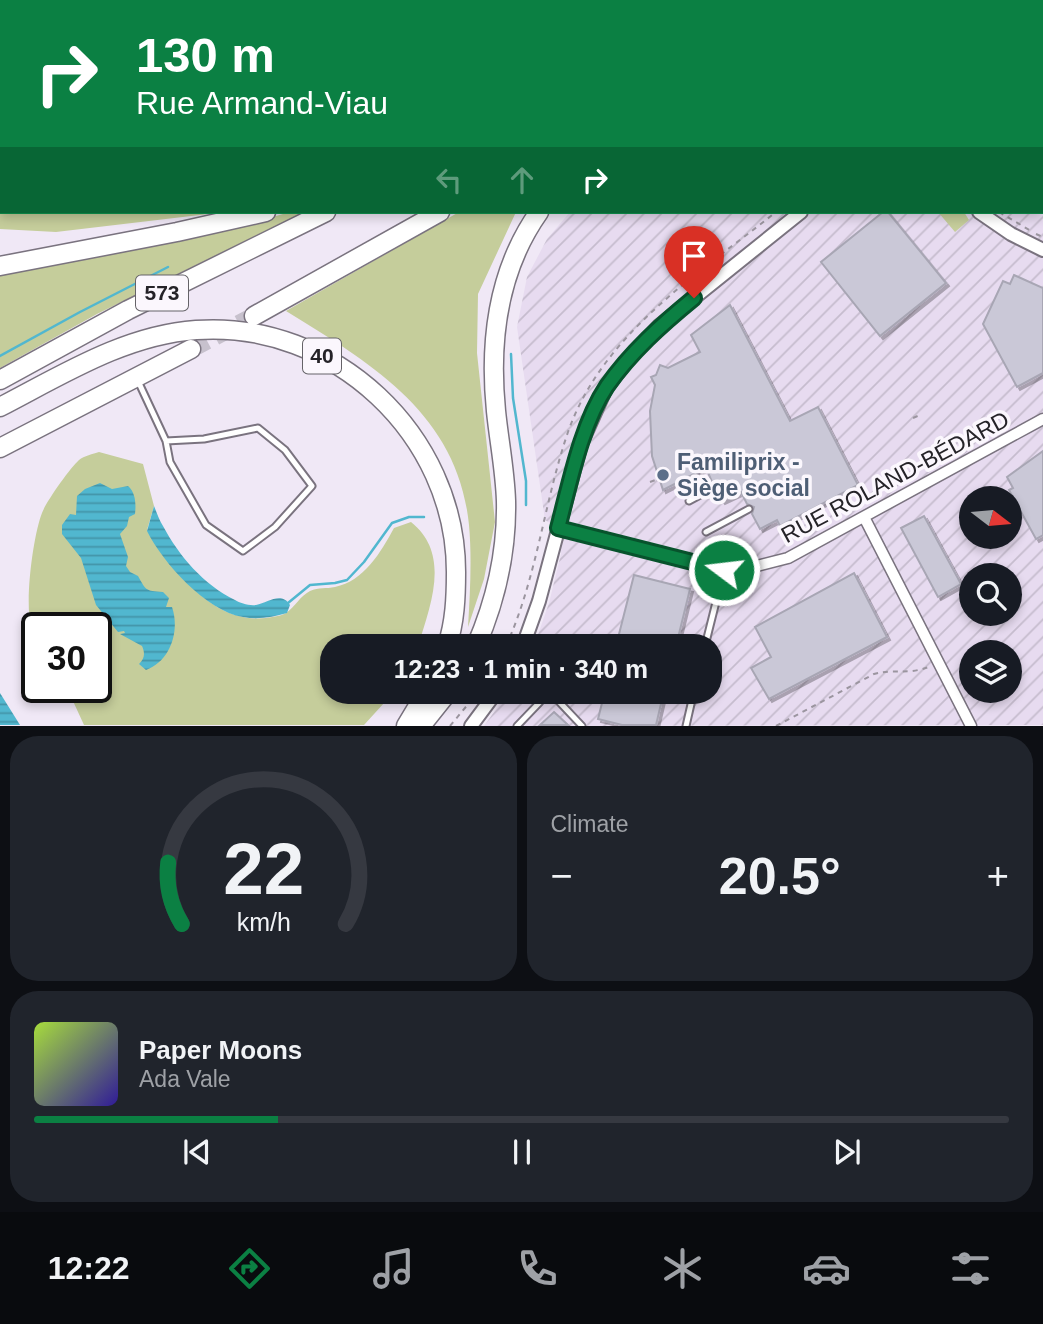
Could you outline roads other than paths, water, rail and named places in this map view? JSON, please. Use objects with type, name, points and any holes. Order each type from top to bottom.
[{"type":"highway","points":[[0,266],[256,214]]},
{"type":"highway","name":"573","points":[[0,380],[128,310],[323,214]]},
{"type":"highway","points":[[254,316],[436,214]]},
{"type":"highway","points":[[480,634],[497,584],[506,528],[504,475],[494,384],[494,332],[510,266],[538,214]]},
{"type":"highway","name":"40","points":[[0,407],[103,355],[149,338],[195,330],[245,331],[268,336],[310,350],[336,363],[372,389],[392,408],[424,451],[439,484],[455,541],[453,620],[450,634]]},
{"type":"highway","points":[[0,448],[191,349]]},
{"type":"highway","points":[[406,726],[419,704]]},
{"type":"highway","points":[[421,726],[439,704]]},
{"type":"street","points":[[527,634],[539,601],[581,443],[606,388],[659,326],[799,214]]},
{"type":"street","points":[[982,214],[1011,234],[1043,250]]},
{"type":"street","name":"RUE ROLAND-BÉDARD","points":[[558,528],[724,570],[745,569],[788,558],[1043,419]]},
{"type":"street","points":[[864,517],[971,726]]},
{"type":"street","points":[[477,723],[489,704]]},
{"type":"lane","points":[[137,379],[166,441],[170,461],[206,526],[243,551],[275,527],[312,486],[285,450],[258,428],[204,439],[166,441]]},
{"type":"lane","points":[[689,501],[715,487]]},
{"type":"lane","points":[[706,532],[750,509]]},
{"type":"lane","points":[[708,634],[724,570]]},
{"type":"lane","points":[[517,726],[538,704]]},
{"type":"lane","points":[[561,704],[582,726]]},
{"type":"lane","points":[[686,726],[691,704]]},
{"type":"water","points":[[100,483],[112,489],[128,486],[133,492],[135,514],[129,517],[127,526],[120,534],[128,557],[126,566],[138,576],[147,589],[163,592],[169,598],[166,607],[172,607],[174,635],[162,660],[146,670],[139,664],[144,655],[142,646],[120,634],[125,633],[118,632],[112,625],[112,612],[102,612],[96,605],[81,558],[62,534],[62,525],[70,514],[76,515],[77,496],[85,489]]},
{"type":"water","points":[[154,506],[177,548],[203,578],[224,594],[248,605],[283,599],[290,605],[287,613],[265,618],[243,617],[215,606],[201,596],[175,571],[147,531]]},
{"type":"water","points":[[0,693],[20,725],[0,725]]},
{"type":"waterway","points":[[0,356],[168,267]]},
{"type":"waterway","points":[[511,354],[513,398],[526,481],[526,505]]},
{"type":"waterway","points":[[288,603],[310,585],[347,580],[364,562],[392,523],[409,517],[424,517]]},
{"type":"tunnel","points":[[191,349],[254,316]]},
{"type":"place","name":"Familiprix - Siège social","points":[[663,475]]}]
